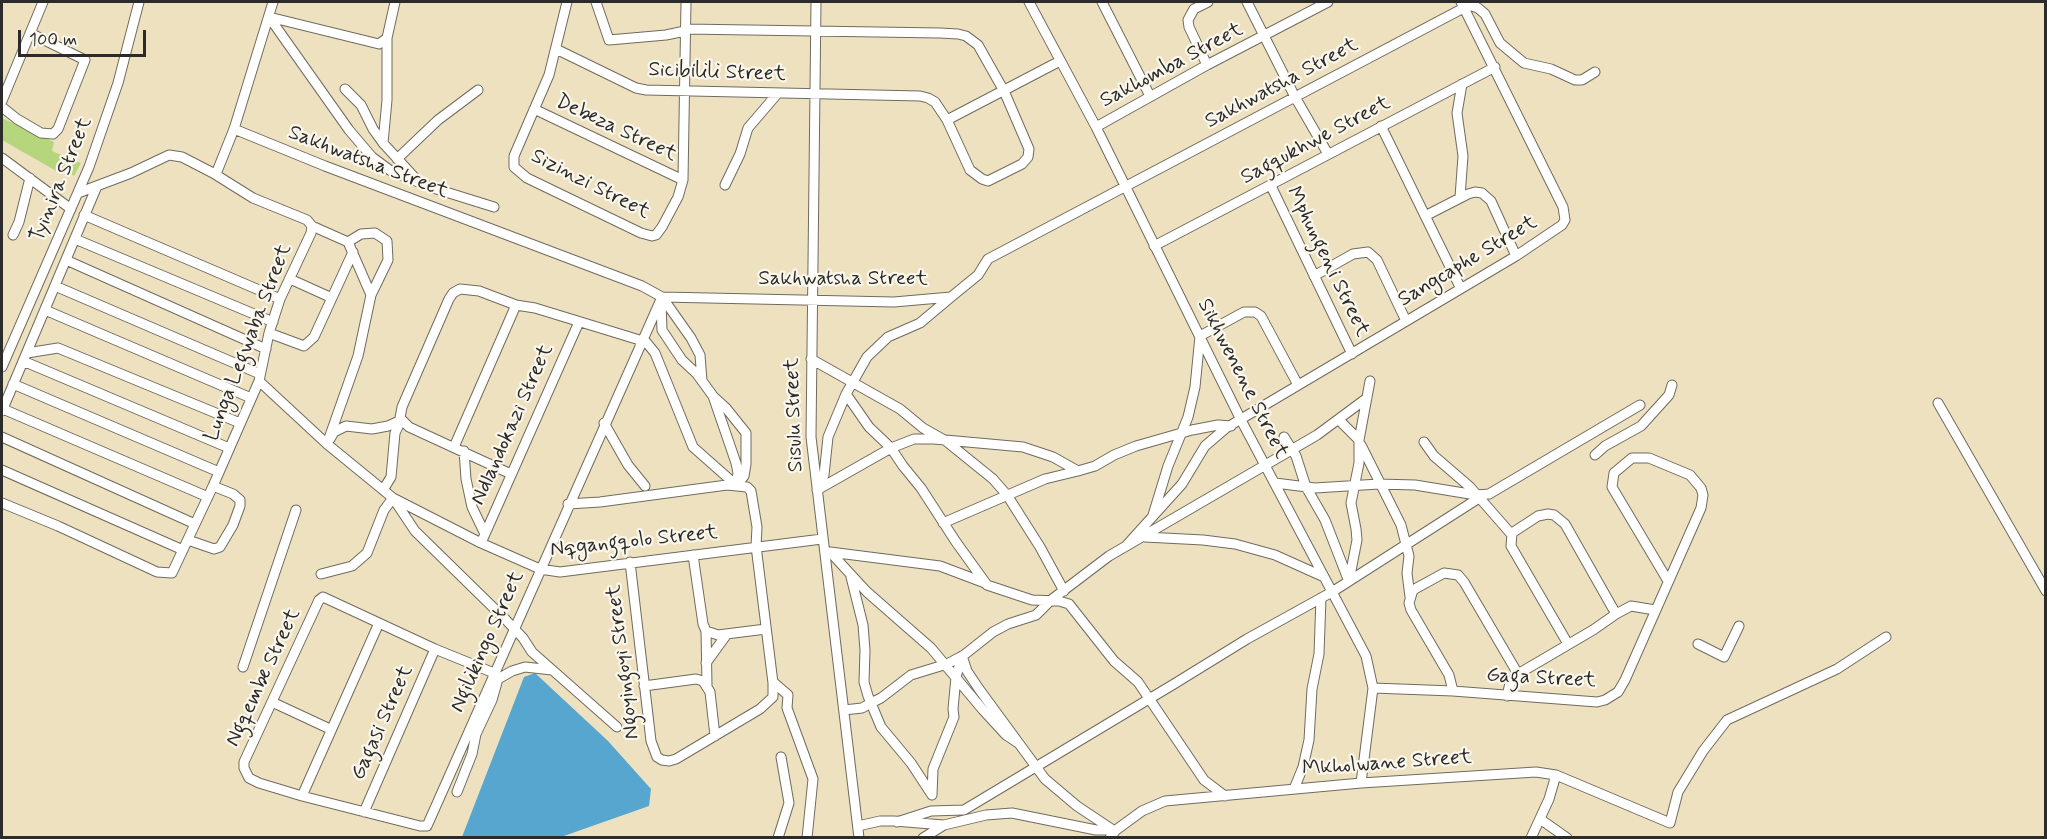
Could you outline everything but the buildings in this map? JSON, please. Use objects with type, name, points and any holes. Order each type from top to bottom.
[{"type":"street","points":[[2,101],[43,2]]},
{"type":"street","name":"Tyinira Street","points":[[2,367],[78,193],[109,112],[139,2]]},
{"type":"street","points":[[216,174],[234,129],[273,2]]},
{"type":"street","points":[[383,143],[387,100],[387,38],[395,2]]},
{"type":"street","name":"Sizinzi Street","points":[[567,2],[546,83],[513,163],[519,173],[641,233],[652,236],[659,232],[678,197],[683,180],[686,2]]},
{"type":"street","points":[[596,2],[609,40],[666,35],[686,30],[949,33],[966,36],[978,45],[1004,91]]},
{"type":"street","name":"Sisulu Street","points":[[816,2],[811,437],[822,542],[860,837]]},
{"type":"street","name":"Sikhwenene Street","points":[[1029,2],[1096,127],[1241,420],[1366,656],[1373,688],[1361,783]]},
{"type":"street","points":[[1102,2],[1150,96]]},
{"type":"street","points":[[1207,65],[1189,27],[1188,20],[1194,9],[1208,2]]},
{"type":"street","points":[[1246,2],[1295,97],[1328,154]]},
{"type":"street","name":"Sakhomba Street","points":[[1096,127],[1207,65],[1265,36],[1321,3]]},
{"type":"street","points":[[1467,4],[1478,8],[1485,14],[1500,43],[1524,63],[1551,69],[1575,80],[1582,80],[1595,72]]},
{"type":"street","name":"Sangcaphe Street","points":[[1126,546],[1152,520],[1182,484],[1205,446],[1231,426],[1460,287],[1516,256],[1558,230],[1562,225],[1565,215],[1563,207],[1467,4]]},
{"type":"street","name":"Sakhwatsha Street","points":[[234,129],[642,286],[662,297],[894,302],[951,297],[978,275],[988,259],[1467,4]]},
{"type":"street","points":[[269,17],[379,44],[387,38]]},
{"type":"street","points":[[269,17],[372,157],[391,171],[494,207]]},
{"type":"street","points":[[2,107],[41,133],[53,134],[58,129],[85,60],[30,33]]},
{"type":"street","name":"Sicibilili Street","points":[[556,49],[636,88],[646,90],[928,98],[934,102],[947,120],[970,170],[988,181],[1022,164],[1028,157],[1029,149],[1004,91]]},
{"type":"street","points":[[947,120],[1060,61]]},
{"type":"street","name":"Sagqukhwe Street","points":[[1155,246],[1495,67]]},
{"type":"street","points":[[1461,197],[1463,156],[1457,113],[1462,84]]},
{"type":"street","points":[[345,89],[361,105],[383,143],[421,183]]},
{"type":"street","points":[[398,159],[438,120],[478,90]]},
{"type":"street","points":[[725,184],[740,154],[748,128],[778,93]]},
{"type":"street","name":"Debeza Street","points":[[534,109],[683,180]]},
{"type":"street","points":[[1381,126],[1460,287]]},
{"type":"street","name":"Lunga Legwaba Street","points":[[2,503],[157,572],[172,573],[260,378],[269,333],[280,299],[311,233],[312,226],[307,220],[253,198],[216,174],[182,157],[170,155],[78,193]]},
{"type":"street","points":[[2,158],[71,209]]},
{"type":"street","points":[[13,235],[19,222],[30,178]]},
{"type":"street","points":[[96,186],[56,286],[34,332],[2,410],[208,496]]},
{"type":"street","name":"Mphungeni Street","points":[[1270,186],[1352,354]]},
{"type":"street","points":[[1425,216],[1475,192],[1487,196],[1516,256]]},
{"type":"street","points":[[84,215],[280,299]]},
{"type":"street","points":[[312,226],[348,242],[371,295]]},
{"type":"street","points":[[327,444],[358,356],[371,295],[388,260],[387,241],[375,233],[361,234],[348,242]]},
{"type":"street","points":[[75,239],[273,322]]},
{"type":"street","points":[[269,333],[304,346],[314,337],[352,252]]},
{"type":"street","points":[[1314,276],[1353,254],[1368,252],[1377,260],[1406,321]]},
{"type":"street","points":[[66,260],[266,349]]},
{"type":"street","points":[[290,279],[332,298]]},
{"type":"street","name":"Nqgangqolo Street","points":[[56,286],[260,378],[327,444],[393,498],[483,539],[540,569],[560,572],[756,546],[822,542]]},
{"type":"street","points":[[383,490],[391,477],[395,433],[401,420],[402,407],[449,299],[453,293],[469,289],[516,305],[646,342],[655,353],[693,447],[736,485]]},
{"type":"street","points":[[662,297],[700,356],[702,381]]},
{"type":"street","points":[[662,297],[660,318],[662,330],[682,360],[746,433],[744,476],[736,485]]},
{"type":"street","name":"Ngilikingo Street","points":[[427,826],[568,504],[662,297]]},
{"type":"street","points":[[817,490],[824,475],[828,437],[846,394],[867,357],[888,337],[920,323],[951,297]]},
{"type":"street","points":[[454,447],[516,305]]},
{"type":"street","points":[[45,310],[251,398]]},
{"type":"street","points":[[1152,520],[1179,434],[1188,417],[1195,387],[1200,336],[1244,312],[1255,312],[1262,316],[1298,386]]},
{"type":"street","name":"Ndlandokazi Street","points":[[483,539],[579,322]]},
{"type":"street","points":[[25,357],[58,348],[240,423]]},
{"type":"street","points":[[25,357],[230,448]]},
{"type":"street","points":[[811,359],[882,398],[923,428],[946,441],[993,479],[1007,495],[1064,591]]},
{"type":"street","points":[[1349,581],[1357,540],[1351,503],[1370,381]]},
{"type":"street","points":[[13,384],[219,472]]},
{"type":"street","points":[[1595,455],[1605,446],[1641,426],[1669,395],[1672,385]]},
{"type":"street","points":[[846,394],[869,427],[891,448],[921,488],[985,583]]},
{"type":"street","points":[[713,396],[736,463],[738,473],[736,485]]},
{"type":"street","points":[[844,710],[862,708],[911,675],[962,656],[993,632],[1008,624],[1036,615],[1051,600],[1109,556],[1210,499],[1338,420],[1367,398]]},
{"type":"street","points":[[1938,403],[2046,591]]},
{"type":"street","points":[[1275,483],[1315,488],[1354,484],[1415,485],[1478,496],[1489,494],[1640,405]]},
{"type":"street","points":[[327,444],[334,432],[346,426],[372,429],[388,426],[401,420]]},
{"type":"street","points":[[401,420],[409,427],[511,474]]},
{"type":"street","points":[[1338,420],[1359,441],[1401,525],[1409,555],[1407,573],[1410,597]]},
{"type":"street","points":[[604,423],[627,465],[645,486]]},
{"type":"street","points":[[943,523],[1045,479],[1095,466],[1114,455],[1136,447],[1209,427],[1231,426]]},
{"type":"street","points":[[1284,436],[1293,448],[1306,487],[1325,520],[1349,581]]},
{"type":"street","points":[[2,437],[195,524]]},
{"type":"street","points":[[817,490],[891,448],[914,439],[1002,444],[1035,449],[1078,471]]},
{"type":"street","points":[[1424,442],[1434,456],[1448,466],[1453,474],[1478,496],[1512,535]]},
{"type":"street","points":[[464,451],[465,480],[483,539]]},
{"type":"street","name":"Gaga Street","points":[[1373,688],[1453,691],[1597,702],[1612,697],[1618,692],[1701,508],[1703,495],[1701,488],[1690,475],[1649,458],[1632,458],[1614,473],[1612,487],[1668,581]]},
{"type":"street","points":[[2,470],[183,550]]},
{"type":"street","points":[[568,504],[736,485],[747,487],[751,491],[757,527],[756,546],[773,682],[788,695],[787,708],[813,779],[807,837]]},
{"type":"street","points":[[188,540],[214,549],[220,547],[233,525],[240,500],[233,494],[213,486]]},
{"type":"street","points":[[897,822],[931,811],[964,810],[1149,697],[1349,581],[1478,496]]},
{"type":"street","points":[[321,574],[352,567],[367,554],[384,510],[393,498],[415,531],[514,628],[532,652],[617,727]]},
{"type":"street","points":[[243,667],[296,510]]},
{"type":"street","points":[[1568,644],[1513,552],[1512,535],[1518,528],[1538,516],[1548,514],[1560,519],[1616,614]]},
{"type":"street","points":[[1144,537],[1235,543],[1275,555],[1324,577]]},
{"type":"street","points":[[822,542],[851,576],[931,648],[955,679],[1006,735],[1018,743]]},
{"type":"street","points":[[831,553],[940,566],[1032,600],[1051,600],[1069,604],[1114,661],[1138,682],[1204,780],[1225,796]]},
{"type":"street","points":[[693,555],[706,631],[707,685],[715,736]]},
{"type":"street","name":"Ngoyingoyi Street","points":[[630,562],[651,741],[653,751],[662,760],[676,759],[760,709],[772,697],[773,682]]},
{"type":"street","points":[[1453,691],[1449,675],[1409,603],[1413,590],[1444,573],[1458,575],[1464,582],[1518,674]]},
{"type":"street","points":[[851,576],[863,625],[866,650],[864,682],[871,703],[881,727],[911,763],[932,795],[933,769],[954,717],[955,679],[962,656]]},
{"type":"street","name":"Ngqembe Street","points":[[427,826],[302,796],[255,781],[249,778],[244,768],[319,600],[323,597],[435,649],[494,673]]},
{"type":"street","points":[[1294,789],[1303,767],[1308,740],[1312,690],[1319,654],[1321,598]]},
{"type":"street","points":[[1506,696],[1510,683],[1518,674],[1616,614],[1631,606],[1655,610]]},
{"type":"street","points":[[302,796],[379,623]]},
{"type":"street","points":[[1698,644],[1724,657],[1738,626]]},
{"type":"street","points":[[706,631],[718,635],[766,629]]},
{"type":"street","points":[[706,663],[727,634]]},
{"type":"street","name":"Mkholwane Street","points":[[1113,833],[1142,811],[1165,801],[1361,783],[1536,772],[1556,775],[1670,823],[1678,792],[1703,751],[1727,720],[1838,669],[1886,637]]},
{"type":"street","name":"Gagasi Street","points":[[364,812],[435,649]]},
{"type":"street","points":[[962,656],[967,671],[1036,767],[1059,791],[1113,833]]},
{"type":"street","points":[[457,792],[472,754],[476,734],[492,700],[498,679],[512,670],[525,667],[552,670]]},
{"type":"street","points":[[644,686],[696,679],[707,685]]},
{"type":"street","points":[[272,702],[330,729]]},
{"type":"street","points":[[778,837],[789,803],[781,757]]},
{"type":"street","points":[[1531,837],[1549,799],[1556,775]]},
{"type":"street","points":[[1195,798],[1204,780]]},
{"type":"street","points":[[923,837],[944,825],[986,815],[1012,813],[1113,833]]},
{"type":"street","points":[[1540,819],[1567,837]]},
{"type":"street","points":[[858,826],[880,821],[944,825]]},
{"type":"green space","points":[[2,118],[54,142],[52,151],[81,163],[74,176],[67,172],[58,172],[2,140]]},
{"type":"water","points":[[535,673],[608,741],[651,789],[649,806],[561,837],[462,837],[524,677]]}]
